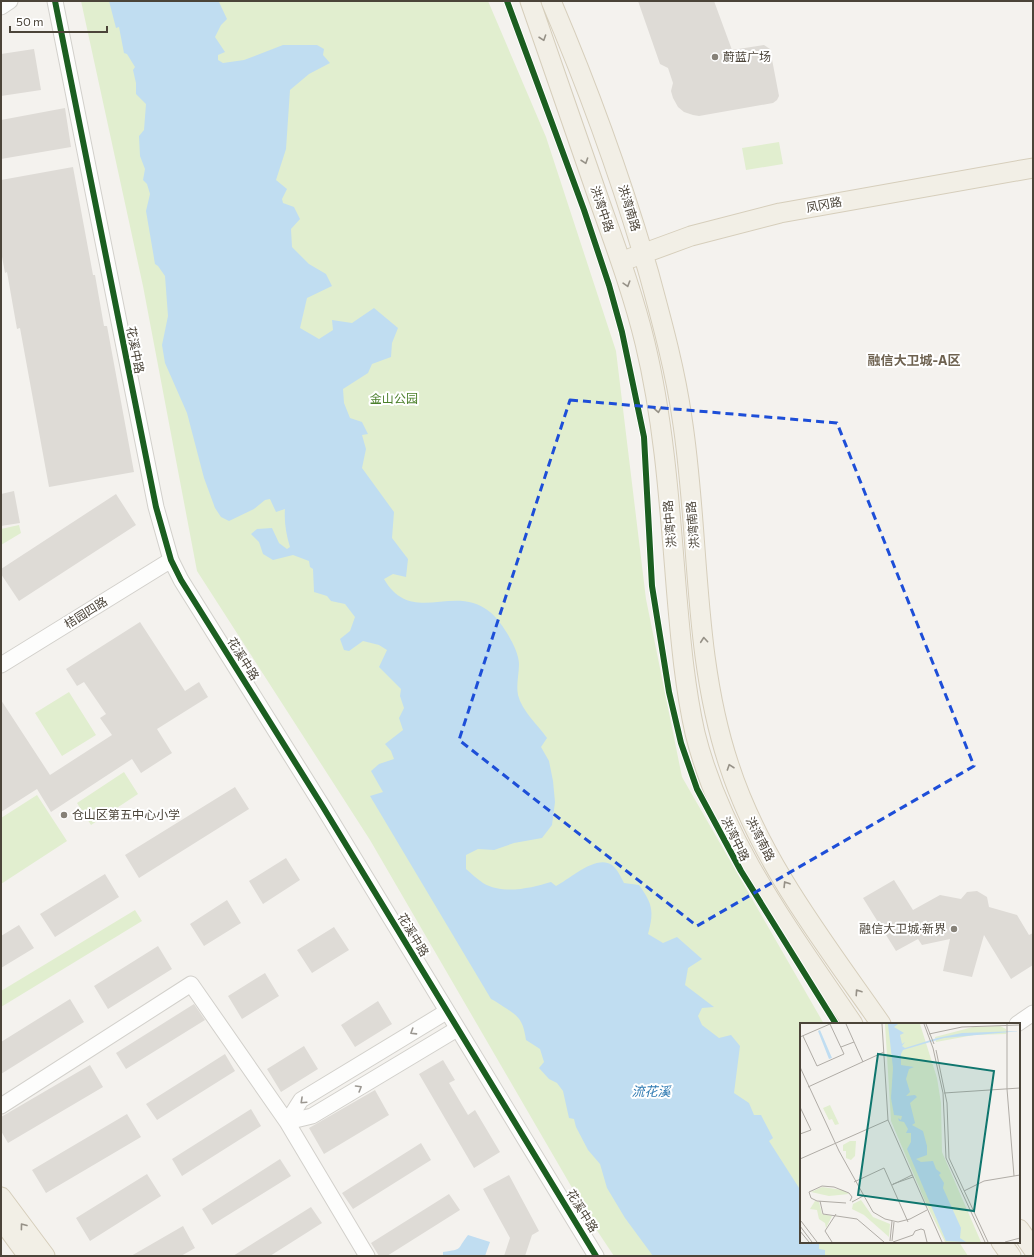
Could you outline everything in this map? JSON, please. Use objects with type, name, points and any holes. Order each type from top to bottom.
[{"type":"main road","name":"洪湾中路","points":[[530,1],[620,262],[645,343],[662,433],[685,676],[696,734],[704,764],[726,821],[755,877],[852,1023]]},
{"type":"main road","name":"洪湾南路","points":[[551,1],[613,159],[643,254],[667,339],[678,393],[686,450],[706,661],[717,722],[729,764],[752,824],[768,855],[801,908],[880,1023]]},
{"type":"main road","name":"凤冈路","points":[[620,262],[690,236],[780,213],[1033,168]]},
{"type":"main road","points":[[1,1197],[45,1256]]},
{"type":"main road","points":[[1,1219],[28,1256]]},
{"type":"main road","points":[[1020,1230],[1033,1249]]},
{"type":"main road","points":[[1002,1243],[1011,1256]]},
{"type":"street","points":[[1,7],[10,1]]},
{"type":"street","name":"花溪中路","points":[[55,1],[154,500],[162,533],[171,560],[181,580],[323,807],[446,1012],[596,1256]]},
{"type":"street","name":"桔园四路","points":[[1,665],[171,560]]},
{"type":"street","points":[[1,1106],[190,984],[287,1122],[367,1256]]},
{"type":"street","points":[[287,1122],[301,1100],[446,1012]]},
{"type":"street","points":[[1018,1023],[1033,1012]]},
{"type":"street","points":[[287,1122],[312,1116],[457,1029]]},
{"type":"highlighted area","points":[[570,400],[837,423],[974,766],[697,926],[459,740]]},
{"type":"green space","name":"金山公园","points":[[81,1],[488,1],[546,137],[616,351],[646,599],[682,777],[823,1023],[800,1023],[800,1243],[960,1243],[968,1256],[614,1256],[596,1229],[370,840],[197,571],[143,286]]},
{"type":"green space","points":[[779,142],[783,164],[746,170],[742,148]]},
{"type":"green space","points":[[19,525],[21,533],[1,545],[1,529]]},
{"type":"green space","points":[[69,692],[96,735],[62,756],[35,713]]},
{"type":"green space","points":[[124,772],[138,794],[91,825],[77,803]]},
{"type":"green space","points":[[37,795],[67,841],[1,884],[1,818]]},
{"type":"green space","points":[[135,910],[142,921],[1,1007],[1,991]]},
{"type":"water","name":"流花溪","points":[[109,1],[219,2],[227,19],[221,25],[215,37],[225,52],[218,55],[218,60],[223,63],[244,60],[283,45],[317,45],[324,49],[323,55],[330,63],[309,74],[290,90],[286,149],[276,180],[287,189],[282,199],[283,203],[294,207],[300,219],[291,229],[292,247],[309,264],[326,274],[332,286],[307,298],[300,328],[319,339],[333,330],[332,320],[352,323],[374,308],[398,328],[392,343],[391,357],[372,364],[368,373],[343,389],[344,403],[350,418],[362,422],[368,434],[362,435],[366,449],[362,468],[394,512],[392,538],[408,559],[406,577],[393,574],[384,579],[395,593],[407,600],[420,603],[462,601],[476,604],[490,612],[504,628],[516,651],[519,664],[517,691],[520,701],[547,738],[541,747],[549,761],[553,781],[555,802],[552,825],[542,838],[514,843],[494,850],[478,849],[466,855],[466,869],[483,883],[491,887],[508,890],[526,888],[551,882],[556,886],[591,865],[606,862],[614,867],[624,883],[639,885],[650,903],[651,908],[651,920],[648,934],[663,943],[677,937],[702,959],[688,968],[685,985],[714,1007],[702,1008],[698,1016],[702,1025],[719,1038],[731,1035],[740,1046],[734,1093],[749,1103],[754,1115],[761,1115],[773,1138],[769,1141],[800,1189],[800,1243],[819,1243],[819,1249],[825,1250],[825,1256],[653,1256],[625,1218],[607,1188],[600,1164],[588,1150],[576,1127],[574,1119],[569,1118],[563,1091],[557,1083],[549,1079],[539,1068],[544,1062],[540,1049],[526,1040],[524,1028],[520,1020],[491,999],[370,796],[383,792],[371,771],[379,764],[394,759],[391,751],[385,744],[403,730],[399,718],[404,708],[400,696],[401,689],[379,667],[387,650],[379,645],[363,641],[349,651],[344,650],[340,639],[350,631],[355,617],[345,604],[331,601],[327,596],[314,592],[313,569],[310,567],[309,561],[293,555],[273,560],[263,554],[259,542],[251,534],[257,529],[272,528],[279,543],[287,549],[290,547],[287,537],[285,509],[276,512],[270,499],[265,500],[254,509],[229,521],[221,517],[215,508],[204,478],[187,413],[165,363],[162,345],[168,316],[165,276],[155,264],[146,211],[150,194],[147,184],[143,180],[145,169],[140,156],[139,136],[144,130],[146,104],[136,94],[136,83],[133,70],[135,67],[127,54],[124,53],[119,27],[116,28]]},
{"type":"water","points":[[468,1235],[490,1242],[485,1256],[443,1256],[443,1252],[459,1248]]},
{"type":"building","name":"蔚蓝广场","points":[[638,1],[714,1],[732,50],[764,45],[770,49],[779,96],[777,100],[773,103],[699,116],[684,112],[678,107],[673,98],[671,91],[673,83],[668,68],[660,64]]},
{"type":"building","points":[[34,49],[41,90],[1,96],[1,54]]},
{"type":"building","points":[[65,108],[71,147],[1,159],[1,120]]},
{"type":"building","points":[[73,167],[93,275],[95,275],[104,326],[107,326],[134,472],[49,487],[20,328],[17,329],[7,272],[5,273],[1,251],[1,180]]},
{"type":"building","points":[[14,491],[20,523],[1,526],[1,494]]},
{"type":"building","points":[[116,494],[136,525],[19,601],[1,574],[1,569]]},
{"type":"building","points":[[140,622],[185,691],[199,682],[208,697],[157,729],[172,753],[141,773],[132,759],[51,812],[37,789],[1,812],[1,700],[50,775],[112,735],[100,718],[106,714],[84,682],[77,686],[66,669]]},
{"type":"building","points":[[235,787],[249,809],[139,878],[125,855]]},
{"type":"building","points":[[286,858],[300,880],[263,904],[249,881]]},
{"type":"building","points":[[105,874],[119,897],[55,937],[40,914]]},
{"type":"building","name":"融信大卫城·新界","points":[[894,880],[913,910],[940,895],[961,899],[967,892],[977,891],[987,897],[989,907],[1017,915],[1029,935],[1033,933],[1033,965],[1011,979],[984,935],[972,977],[943,971],[950,939],[922,945],[918,939],[896,951],[863,898]]},
{"type":"building","points":[[227,900],[241,923],[204,946],[190,924]]},
{"type":"building","points":[[19,925],[34,948],[1,968],[1,936]]},
{"type":"building","points":[[334,927],[349,950],[312,973],[297,950]]},
{"type":"building","points":[[158,946],[172,969],[108,1009],[94,986]]},
{"type":"building","points":[[265,973],[279,996],[242,1019],[228,996]]},
{"type":"building","points":[[70,999],[84,1022],[1,1074],[1,1042]]},
{"type":"building","points":[[378,1001],[392,1024],[355,1047],[341,1025]]},
{"type":"building","points":[[194,1004],[205,1020],[126,1069],[116,1053]]},
{"type":"building","points":[[304,1046],[318,1069],[281,1092],[267,1069]]},
{"type":"building","points":[[225,1054],[235,1071],[157,1120],[146,1104]]},
{"type":"building","points":[[443,1060],[455,1080],[449,1083],[468,1115],[475,1110],[500,1152],[474,1168],[419,1074]]},
{"type":"building","points":[[90,1065],[103,1087],[8,1143],[1,1131],[1,1117]]},
{"type":"building","points":[[375,1090],[389,1115],[324,1154],[309,1128]]},
{"type":"building","points":[[251,1109],[261,1126],[182,1176],[172,1159]]},
{"type":"building","points":[[127,1114],[141,1137],[46,1193],[32,1170]]},
{"type":"building","points":[[421,1143],[431,1160],[353,1209],[342,1193]]},
{"type":"building","points":[[280,1159],[291,1176],[212,1225],[202,1209]]},
{"type":"building","points":[[147,1174],[161,1196],[90,1241],[76,1218]]},
{"type":"building","points":[[509,1175],[539,1231],[532,1235],[525,1256],[504,1256],[510,1238],[483,1189]]},
{"type":"building","points":[[449,1194],[460,1210],[387,1256],[379,1256],[371,1243]]},
{"type":"building","points":[[311,1207],[322,1223],[270,1256],[233,1256]]},
{"type":"building","points":[[183,1226],[195,1248],[181,1256],[131,1256]]},
{"type":"cycle path","points":[[55,1],[156,507],[171,560],[181,580],[323,807],[596,1256]]},
{"type":"cycle path","points":[[507,1],[584,210],[609,285],[622,332],[644,437],[652,586],[669,692],[681,743],[697,789],[741,871],[835,1023]]},
{"type":"place","name":"蔚蓝广场","points":[[715,57]]},
{"type":"place","name":"仓山区第五中心小学","points":[[64,815]]},
{"type":"place","name":"融信大卫城·新界","points":[[954,929]]},
{"type":"district","name":"融信大卫城-A区","points":[[914,360]]}]
